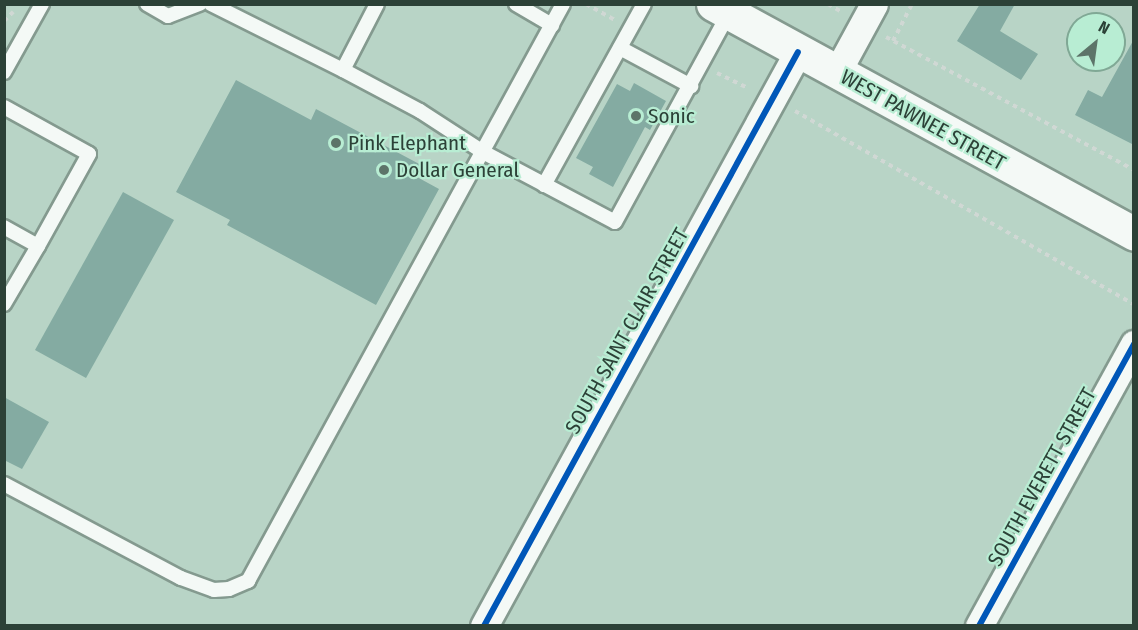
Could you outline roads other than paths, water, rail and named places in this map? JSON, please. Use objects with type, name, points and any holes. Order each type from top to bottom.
[{"type":"main road","name":"WEST PAWNEE STREET","points":[[721,9],[1134,234]]},
{"type":"street","points":[[837,72],[869,14]]},
{"type":"street","name":"SOUTH SAINT CLAIR STREET","points":[[484,626],[798,51]]},
{"type":"street","name":"SOUTH EVERETT STREET","points":[[979,626],[1134,344]]},
{"type":"lane","points":[[4,72],[42,4]]},
{"type":"lane","points":[[147,4],[168,16],[200,4]]},
{"type":"lane","points":[[211,4],[420,111],[483,152],[615,222],[702,66],[721,9]]},
{"type":"lane","points":[[343,70],[377,4]]},
{"type":"lane","points":[[516,4],[552,24]]},
{"type":"lane","points":[[4,484],[180,578],[214,590],[230,589],[248,581],[563,4]]},
{"type":"lane","points":[[544,185],[644,4]]},
{"type":"lane","points":[[620,48],[691,86]]},
{"type":"lane","points":[[4,107],[89,154],[4,304]]},
{"type":"lane","points":[[4,227],[38,246]]},
{"type":"place","name":"Sonic","points":[[636,116]]},
{"type":"place","name":"Pink Elephant","points":[[336,143]]},
{"type":"place","name":"Dollar General","points":[[384,170]]}]
